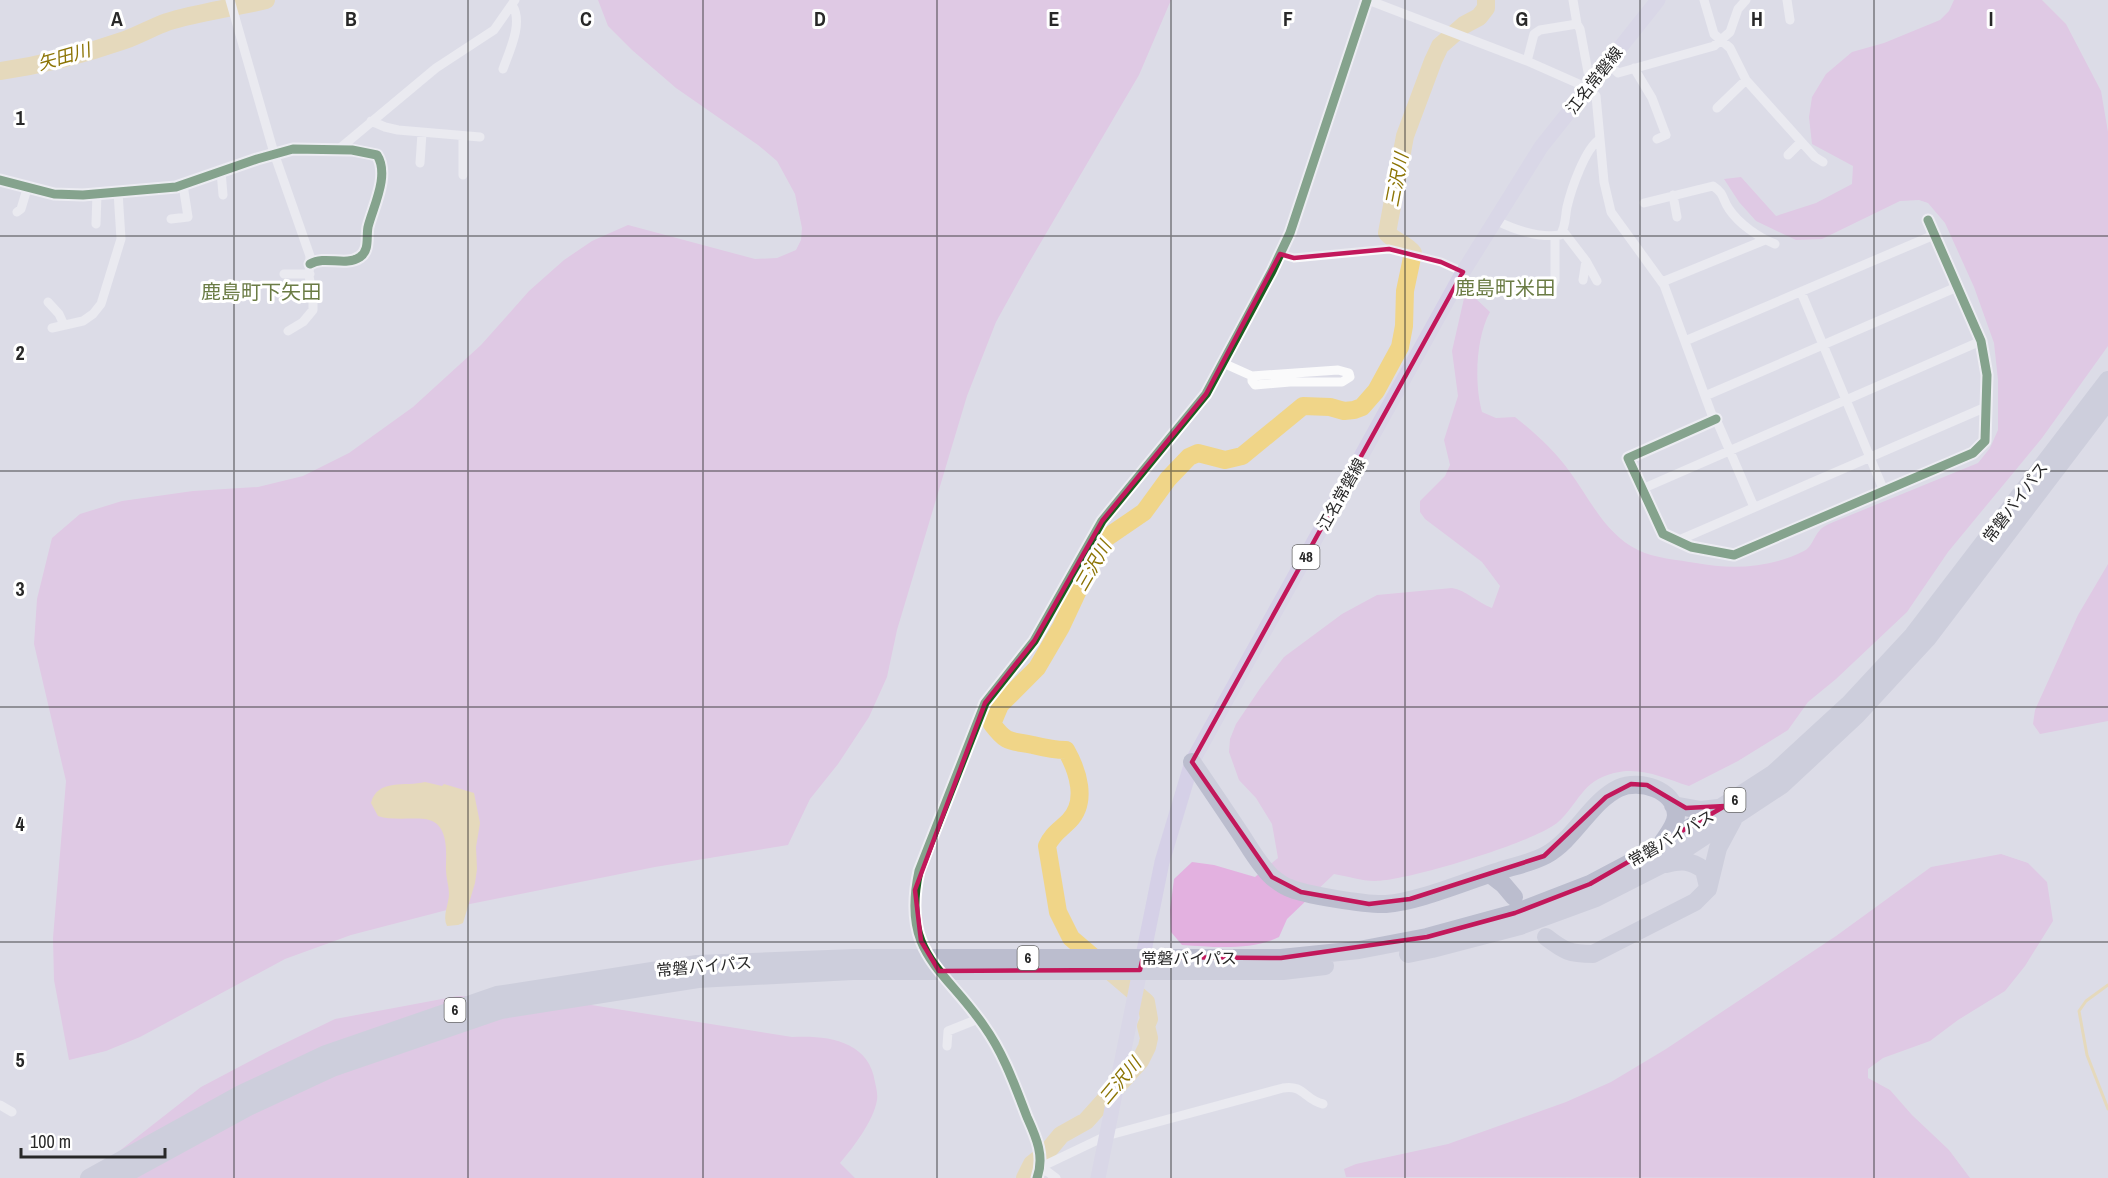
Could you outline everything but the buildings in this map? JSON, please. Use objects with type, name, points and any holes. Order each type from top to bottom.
[{"type":"highway","name":"常磐バイパス","points":[[1730,812],[1848,705],[1912,636],[2108,380]]},
{"type":"highway","name":"常磐バイパス","points":[[89,1178],[241,1094],[326,1054],[498,995],[697,964],[1202,964],[1283,971],[1362,962],[1432,949],[1520,926],[1596,898],[1730,812],[1782,785],[1857,715],[1927,639],[2108,401]]},
{"type":"highway","points":[[1192,762],[1264,868],[1288,888],[1369,904],[1385,904],[1410,899],[1530,862],[1553,851],[1606,797],[1621,787],[1631,784],[1647,784],[1662,792],[1673,804],[1676,816],[1659,857],[1696,864],[1704,870],[1708,889]]},
{"type":"highway","points":[[1546,937],[1564,951],[1575,954],[1593,954],[1695,902],[1708,889],[1730,812],[1701,810],[1673,804]]},
{"type":"highway","points":[[1490,874],[1514,897]]},
{"type":"highway","name":"常磐バイパス","points":[[118,1178],[248,1107],[332,1068],[501,1010],[698,979],[853,965]]},
{"type":"main road","name":"江名常磐線","points":[[1098,1178],[1162,862],[1192,762],[1463,272],[1542,147],[1654,2]]},
{"type":"street","points":[[230,0],[274,153],[310,256],[314,305],[309,316],[288,331]]},
{"type":"street","points":[[1039,1172],[1038,1142],[1006,1064],[995,1042],[932,963],[923,946],[914,908],[919,871],[985,703],[1034,641],[1098,527],[1192,413],[1206,394],[1223,363],[1290,233],[1367,0],[1527,62],[1591,84]]},
{"type":"street","points":[[1573,0],[1588,72],[1596,96],[1604,182],[1611,212],[1662,282],[1712,416],[1716,419],[1754,507]]},
{"type":"street","points":[[1704,0],[1714,34],[1722,39],[1734,55],[1746,80],[1815,157],[1823,162]]},
{"type":"street","points":[[1607,63],[1618,72],[1714,46],[1730,32],[1738,9],[1746,0]]},
{"type":"street","points":[[1787,0],[1790,20]]},
{"type":"street","points":[[503,69],[516,26],[514,3]]},
{"type":"street","points":[[339,149],[436,68],[485,38],[500,23],[514,3]]},
{"type":"street","points":[[1527,62],[1534,34],[1540,30],[1577,24]]},
{"type":"street","points":[[1634,68],[1652,98],[1666,135],[1657,139]]},
{"type":"street","points":[[1717,108],[1746,80]]},
{"type":"street","points":[[372,121],[385,127],[422,134],[480,137]]},
{"type":"street","points":[[420,163],[422,134]]},
{"type":"street","points":[[463,175],[464,136]]},
{"type":"street","points":[[1510,290],[1540,292],[1552,287],[1555,280],[1559,233],[1567,206],[1585,158],[1600,139]]},
{"type":"street","points":[[1788,155],[1801,142]]},
{"type":"street","points":[[0,180],[27,189],[66,196],[97,194],[164,189],[183,185],[274,153],[293,149],[339,149],[377,155],[380,159],[380,191],[367,233],[367,248],[360,257],[354,260],[322,259],[310,269],[284,274]]},
{"type":"street","points":[[221,171],[223,195]]},
{"type":"street","points":[[171,219],[188,217],[183,185]]},
{"type":"street","points":[[1644,203],[1713,186],[1722,192],[1729,209],[1748,228],[1775,244]]},
{"type":"street","points":[[17,212],[21,209],[27,189]]},
{"type":"street","points":[[52,328],[78,323],[89,317],[103,298],[121,239],[118,192]]},
{"type":"street","points":[[96,224],[97,194]]},
{"type":"street","points":[[1673,195],[1677,217]]},
{"type":"street","points":[[1495,220],[1513,229],[1529,233],[1559,233],[1586,261],[1597,281]]},
{"type":"street","points":[[1716,419],[1628,458],[1663,534],[1691,547],[1734,555],[1973,453],[1984,441],[1987,375],[1981,341],[1928,220]]},
{"type":"street","points":[[1684,341],[1934,235]]},
{"type":"street","points":[[1662,282],[1765,240]]},
{"type":"street","points":[[1280,254],[1294,258],[1389,249],[1441,262],[1463,272]]},
{"type":"street","points":[[1583,280],[1586,261]]},
{"type":"street","points":[[1705,396],[1957,288]]},
{"type":"street","points":[[1801,292],[1884,491]]},
{"type":"street","points":[[48,302],[59,314],[64,325]]},
{"type":"street","points":[[314,305],[322,314]]},
{"type":"street","points":[[1642,489],[1981,341]]},
{"type":"street","points":[[1223,363],[1252,376],[1338,370],[1349,373],[1350,377],[1342,382],[1255,385],[1251,381],[1252,376]]},
{"type":"street","points":[[1677,541],[1986,407]]},
{"type":"street","points":[[947,1047],[948,1031],[978,1019]]},
{"type":"street","points":[[1039,1172],[1106,1136],[1292,1086],[1300,1089],[1314,1102],[1323,1104]]},
{"type":"street","points":[[0,1105],[12,1112]]},
{"type":"street","points":[[1039,1172],[1048,1173],[1056,1178]]},
{"type":"highlighted area","points":[[1389,249],[1441,262],[1463,272],[1192,762],[1272,877],[1301,892],[1369,904],[1410,899],[1544,856],[1606,797],[1631,784],[1647,785],[1686,808],[1725,806],[1590,884],[1515,913],[1427,937],[1281,958],[1143,957],[1140,970],[939,971],[921,941],[915,890],[985,703],[1034,641],[1102,521],[1206,394],[1280,254],[1294,258]]},
{"type":"shaded area","points":[[598,0],[1171,0],[1139,75],[996,322],[967,396],[897,630],[887,677],[869,717],[838,764],[810,799],[788,845],[655,867],[470,904],[351,935],[285,959],[140,1037],[106,1051],[69,1060],[54,980],[53,938],[66,781],[34,644],[37,599],[52,538],[80,514],[122,501],[193,491],[258,487],[303,476],[349,453],[413,407],[481,345],[529,291],[564,260],[592,241],[628,225],[755,259],[777,258],[796,250],[801,240],[802,228],[795,194],[777,161],[758,145],[676,88],[632,50],[608,26]]},
{"type":"shaded area","points":[[1954,0],[2042,0],[2066,24],[2101,91],[2108,132],[2108,346],[2042,438],[1948,552],[1907,612],[1836,679],[1808,702],[1788,730],[1738,761],[1689,786],[1643,772],[1614,773],[1587,787],[1557,823],[1523,840],[1469,860],[1391,879],[1370,881],[1334,874],[1287,919],[1279,937],[1244,946],[1182,945],[1171,932],[1170,910],[1174,879],[1192,862],[1214,865],[1255,877],[1278,858],[1272,824],[1256,798],[1239,780],[1229,752],[1230,739],[1236,724],[1284,657],[1342,614],[1377,595],[1452,588],[1492,608],[1500,586],[1482,562],[1425,519],[1420,512],[1420,501],[1445,476],[1450,465],[1444,440],[1458,396],[1452,351],[1465,294],[1474,297],[1490,312],[1479,347],[1477,374],[1482,412],[1496,418],[1515,417],[1530,429],[1564,464],[1599,515],[1616,535],[1644,553],[1710,565],[1737,567],[1778,561],[1807,549],[1818,532],[1827,525],[1978,463],[1990,448],[1998,430],[1998,380],[1994,343],[1974,287],[1945,223],[1928,203],[1919,200],[1900,201],[1822,239],[1796,240],[1756,221],[1739,202],[1724,179],[1741,177],[1776,216],[1816,203],[1852,184],[1853,166],[1812,144],[1809,117],[1812,97],[1826,74],[1852,52],[1884,43],[1940,20],[1949,11]]},
{"type":"shaded area","points":[[2108,564],[2108,721],[2040,734],[2033,724],[2035,710],[2078,615]]},
{"type":"shaded area","points":[[425,782],[442,786],[444,784],[474,793],[480,823],[476,847],[477,869],[463,923],[458,925],[447,926],[446,922],[445,914],[449,894],[446,851],[444,837],[439,826],[423,819],[378,816],[371,803],[374,795],[386,787]]},
{"type":"shaded area","points":[[2001,854],[2028,863],[2047,882],[2053,921],[2025,966],[2005,991],[1958,1020],[1930,1041],[1883,1058],[1868,1069],[1868,1078],[1890,1090],[1912,1115],[1949,1150],[1970,1178],[1346,1177],[1344,1169],[1356,1164],[1448,1144],[1566,1102],[1611,1082],[1666,1049],[1836,936],[1931,867]]},
{"type":"shaded area","points":[[458,996],[535,996],[792,1037],[832,1039],[844,1043],[864,1057],[871,1068],[877,1093],[875,1108],[867,1125],[840,1163],[855,1178],[107,1178],[113,1156],[201,1087],[271,1050],[335,1019]]},
{"type":"waterway","name":"矢田川","points":[[0,71],[94,50],[179,19],[266,0]]},
{"type":"waterway","name":"三沢川","points":[[1025,1178],[1032,1164],[1047,1152],[1061,1135],[1086,1121],[1140,1061],[1149,1038],[1146,1026],[1149,1019],[1146,1002],[1071,938],[1058,912],[1047,846],[1075,813],[1080,796],[1074,767],[1066,750],[1049,749],[1006,739],[992,724],[1000,705],[1037,668],[1061,627],[1097,550],[1106,538],[1144,512],[1168,479],[1189,457],[1198,453],[1225,460],[1242,456],[1303,406],[1354,410],[1362,407],[1376,391],[1400,347],[1404,326],[1405,291],[1413,253],[1387,233],[1405,136],[1440,46],[1464,25],[1479,17],[1486,8],[1486,0]]},
{"type":"waterway","points":[[2108,985],[2086,1001],[2079,1011],[2087,1055],[2108,1109]]},
{"type":"cycle path","points":[[1037,1178],[1040,1154],[1003,1059],[984,1026],[941,973],[921,941],[916,922],[915,899],[919,871],[985,703],[1034,641],[1102,521],[1206,394],[1272,271],[1290,233],[1367,0]]},
{"type":"cycle path","points":[[0,180],[54,194],[83,195],[176,187],[293,149],[352,150],[377,155],[381,163],[381,181],[368,227],[365,251],[354,260],[322,261],[310,264]]},
{"type":"cycle path","points":[[1716,419],[1628,458],[1663,534],[1691,547],[1734,555],[1973,453],[1985,441],[1987,375],[1981,341],[1928,220]]},
{"type":"district","name":"鹿島町米田","points":[[1505,288]]},
{"type":"district","name":"鹿島町下矢田","points":[[261,292]]}]
